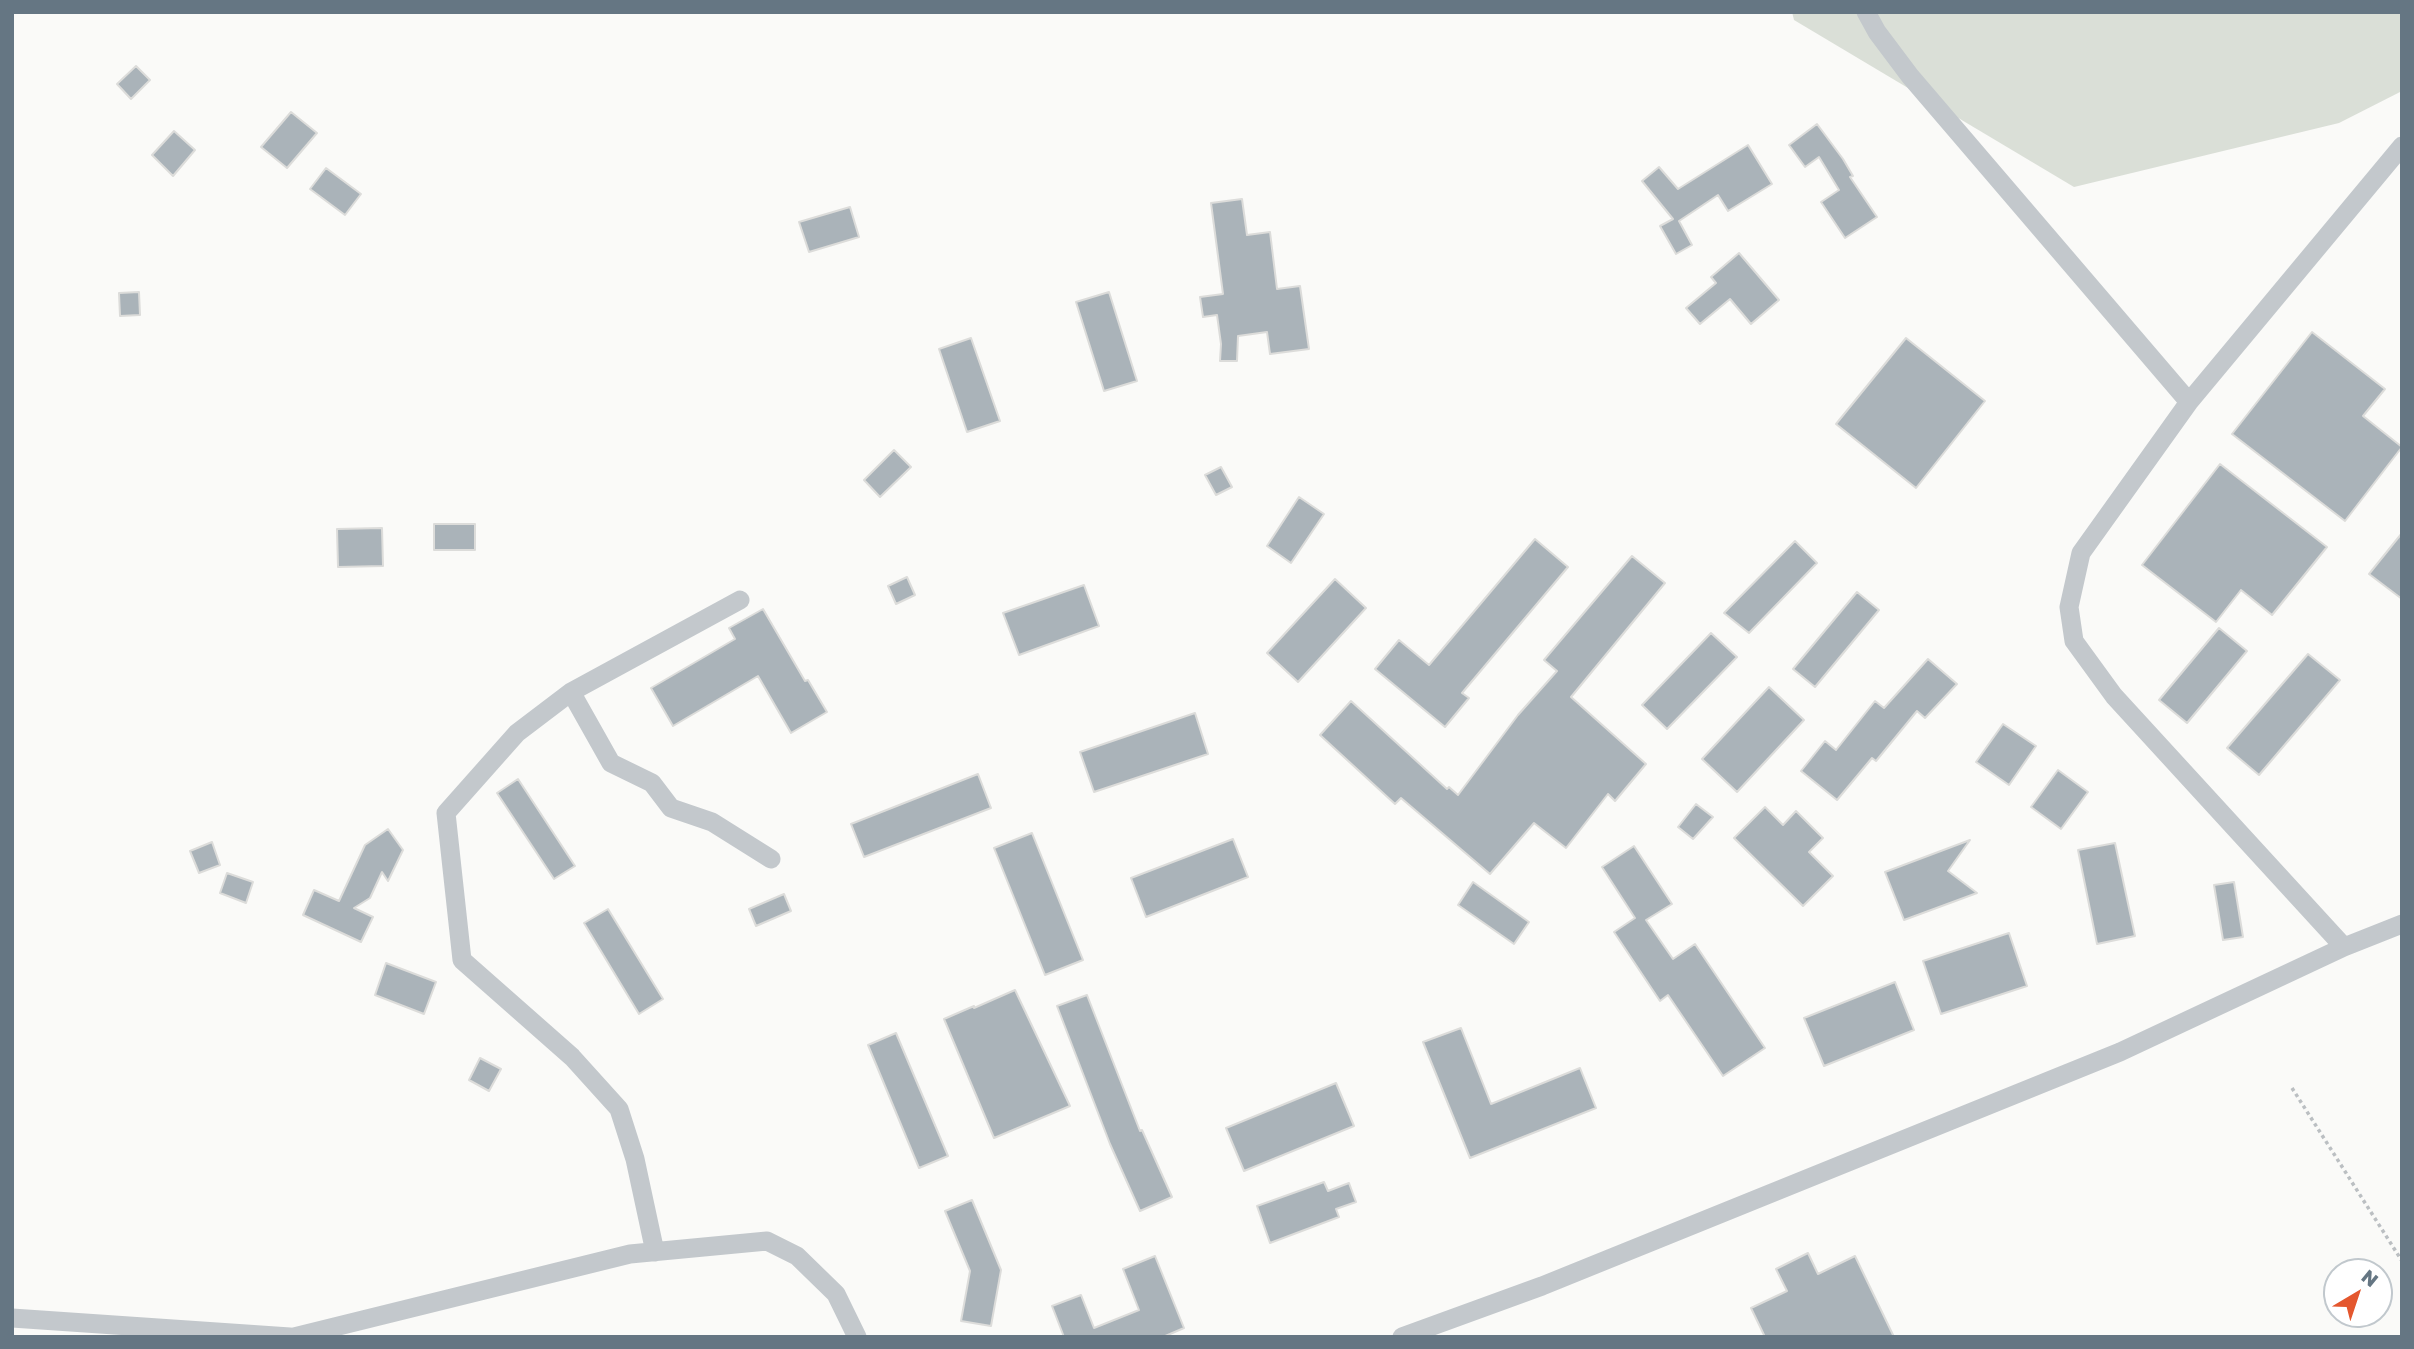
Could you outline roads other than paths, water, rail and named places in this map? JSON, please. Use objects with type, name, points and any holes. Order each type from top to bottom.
[{"type":"street","points":[[1866,12],[1877,32],[1910,76],[2189,402]]},
{"type":"street","points":[[2344,947],[2114,696],[2074,641],[2069,607],[2081,553],[2189,402],[2402,146]]},
{"type":"street","points":[[655,1252],[635,1159],[619,1109],[572,1057],[462,960],[446,813],[517,733],[571,692],[740,600]]},
{"type":"street","points":[[571,692],[611,763],[652,783],[671,808],[712,821],[771,859]]},
{"type":"street","points":[[1402,1337],[1542,1286],[2120,1052],[2344,947],[2402,923]]},
{"type":"street","points":[[12,1318],[292,1337],[630,1254],[767,1241],[797,1256],[836,1294],[857,1337]]}]
